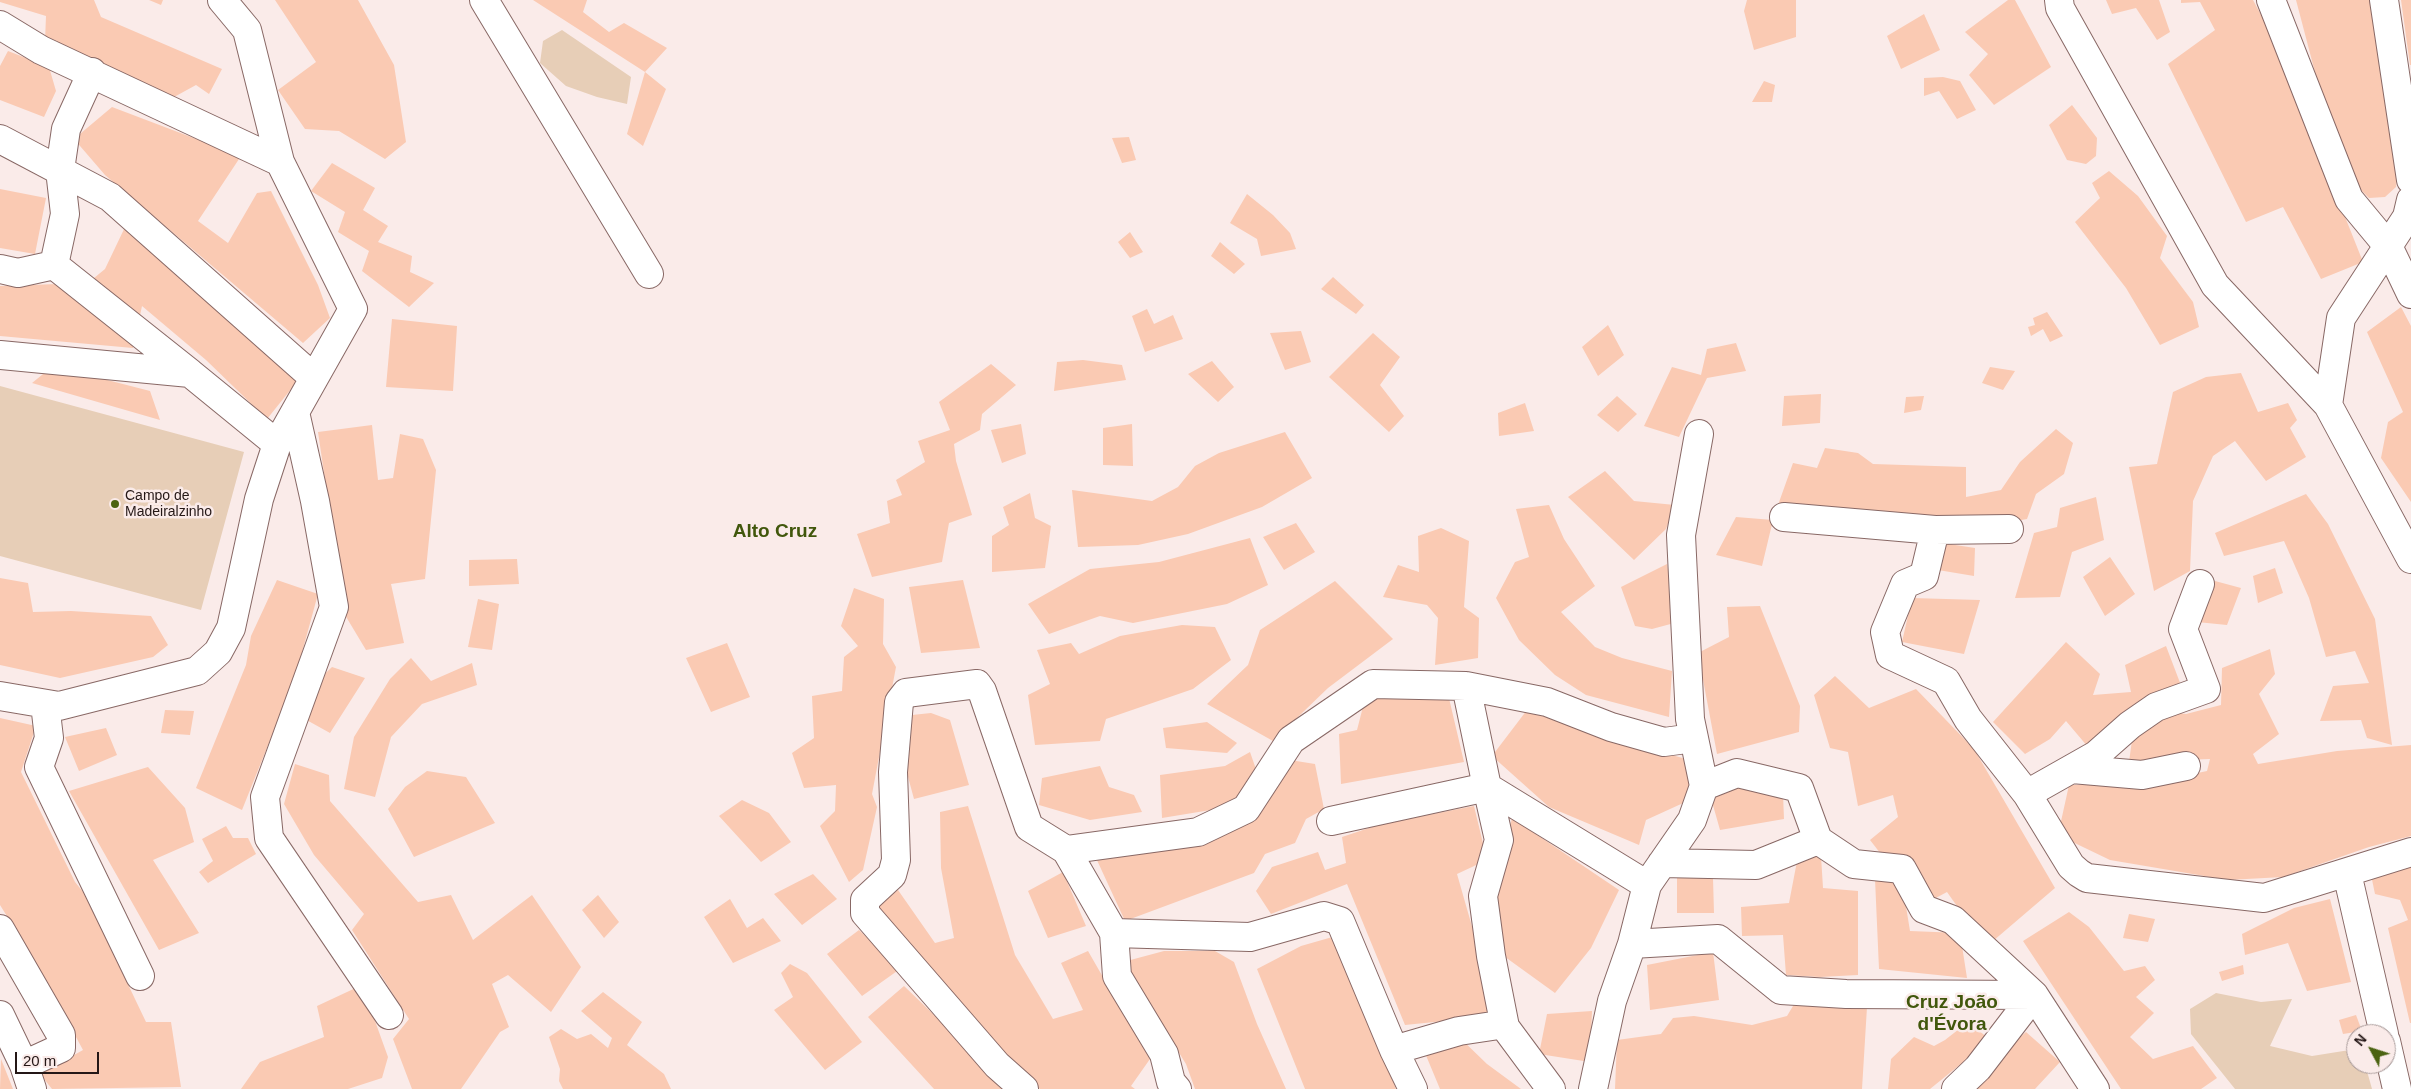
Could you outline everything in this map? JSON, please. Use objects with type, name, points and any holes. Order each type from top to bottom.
[{"type":"street","points":[[0,696],[59,706],[197,671],[218,652],[231,628],[259,498],[277,444],[353,309],[280,162],[247,30],[222,0]]},
{"type":"street","points":[[484,0],[649,274]]},
{"type":"street","points":[[2059,0],[2060,8],[2215,285],[2328,405],[2411,559]]},
{"type":"street","points":[[2271,0],[2349,199],[2388,246],[2411,294]]},
{"type":"street","points":[[2384,0],[2411,180]]},
{"type":"street","points":[[0,24],[41,50],[92,72],[280,162]]},
{"type":"street","points":[[54,265],[65,214],[60,170],[66,129],[92,72]]},
{"type":"street","points":[[0,139],[110,197],[314,378]]},
{"type":"street","points":[[2328,405],[2341,318],[2406,217],[2411,200]]},
{"type":"street","points":[[0,269],[18,273],[54,265]]},
{"type":"street","points":[[54,265],[277,444]]},
{"type":"street","points":[[0,355],[190,373]]},
{"type":"street","points":[[295,412],[334,607],[265,797],[269,838],[389,1015]]},
{"type":"street","points":[[1592,1089],[1612,1001],[1632,944],[1647,885],[1692,820],[1704,786],[1690,709],[1682,535],[1699,434]]},
{"type":"street","points":[[1784,518],[1935,530],[2009,529]]},
{"type":"street","points":[[1935,530],[1924,576],[1905,584],[1885,632],[1890,654],[1946,680],[1968,719],[2027,794],[2071,866],[2087,878],[2264,898],[2411,852]]},
{"type":"street","points":[[2027,794],[2096,755],[2130,725],[2156,707],[2206,689],[2183,629],[2200,584]]},
{"type":"street","points":[[1024,1089],[997,1065],[865,913],[865,900],[892,875],[896,860],[893,772],[899,702],[906,693],[977,684],[982,691],[1029,827],[1066,850],[1114,933],[1117,976],[1164,1054],[1171,1082],[1176,1089]]},
{"type":"street","points":[[1066,850],[1198,832],[1246,809],[1291,740],[1373,684],[1466,686],[1547,702],[1611,726],[1664,742],[1694,738]]},
{"type":"street","points":[[1466,686],[1499,840],[1483,896],[1491,956],[1505,1027],[1551,1089]]},
{"type":"street","points":[[45,704],[49,738],[39,767],[140,976]]},
{"type":"street","points":[[2072,769],[2142,775],[2186,766]]},
{"type":"street","points":[[1704,786],[1737,773],[1799,788],[1818,840],[1854,864],[1902,869],[1924,909],[1953,920],[2034,995],[2095,1089]]},
{"type":"street","points":[[1331,821],[1487,787],[1647,885]]},
{"type":"street","points":[[1662,862],[1756,865],[1818,840]]},
{"type":"street","points":[[2347,873],[2382,1024]]},
{"type":"street","points":[[1114,933],[1250,938],[1324,916],[1340,921],[1394,1050],[1414,1089]]},
{"type":"street","points":[[0,929],[61,1035],[61,1048],[28,1077],[0,1015]]},
{"type":"street","points":[[1632,944],[1718,939],[1781,990],[1846,994],[2034,995]]},
{"type":"street","points":[[1956,1089],[1978,1068],[2034,995]]},
{"type":"street","points":[[1394,1050],[1459,1031],[1499,1025],[1505,1027]]},
{"type":"street","points":[[2394,1074],[2397,1089]]},
{"type":"shaded area","points":[[562,30],[631,77],[627,104],[597,97],[566,86],[540,63],[543,41]]},
{"type":"shaded area","name":"Campo de Madeiralzinho","points":[[0,386],[244,452],[201,610],[0,556]]},
{"type":"shaded area","points":[[2216,993],[2261,1002],[2292,999],[2270,1046],[2312,1056],[2346,1051],[2346,1074],[2368,1074],[2372,1089],[2235,1089],[2191,1034],[2190,1009]]},
{"type":"building","points":[[0,0],[94,0],[101,17],[222,69],[209,94],[196,85],[165,102],[45,41],[46,16],[0,2]]},
{"type":"building","points":[[149,0],[163,0],[161,5]]},
{"type":"building","points":[[275,0],[358,0],[394,65],[406,142],[385,159],[339,131],[305,129],[278,90],[316,62]]},
{"type":"building","points":[[533,0],[587,0],[583,12],[609,32],[624,23],[667,48],[645,72]]},
{"type":"building","points":[[1747,0],[1796,0],[1796,37],[1754,50],[1744,11]]},
{"type":"building","points":[[2008,0],[2015,0],[2051,67],[1994,105],[1969,75],[1988,54],[1965,32]]},
{"type":"building","points":[[2106,0],[2159,0],[2170,32],[2157,40],[2136,8],[2112,14]]},
{"type":"building","points":[[2181,0],[2253,0],[2275,41],[2363,262],[2321,279],[2283,207],[2246,222],[2168,64],[2215,30],[2200,2],[2181,3]]},
{"type":"building","points":[[2296,0],[2370,0],[2398,173],[2396,187],[2385,197],[2369,198],[2351,180],[2316,76]]},
{"type":"building","points":[[2401,0],[2411,0],[2411,65],[2410,65]]},
{"type":"building","points":[[1924,14],[1940,50],[1901,69],[1887,36]]},
{"type":"building","points":[[8,51],[49,67],[56,91],[44,117],[0,100],[0,66]]},
{"type":"building","points":[[645,72],[666,89],[643,146],[627,134]]},
{"type":"building","points":[[1943,77],[1960,81],[1976,110],[1957,119],[1939,91],[1924,96],[1924,78]]},
{"type":"building","points":[[1764,81],[1775,85],[1772,102],[1752,102]]},
{"type":"building","points":[[2072,105],[2097,138],[2096,156],[2086,164],[2067,160],[2049,125]]},
{"type":"building","points":[[112,107],[241,156],[198,221],[228,243],[257,193],[271,191],[318,285],[330,318],[303,343],[105,175],[74,139]]},
{"type":"building","points":[[1129,137],[1136,160],[1122,163],[1112,138]]},
{"type":"building","points":[[332,163],[375,188],[363,210],[388,226],[378,242],[412,256],[410,272],[434,283],[409,307],[362,271],[369,251],[338,232],[345,212],[311,191]]},
{"type":"building","points":[[2109,171],[2138,196],[2167,236],[2160,258],[2193,302],[2199,327],[2160,345],[2126,288],[2075,222],[2100,198],[2092,183]]},
{"type":"building","points":[[0,189],[46,198],[35,254],[0,248]]},
{"type":"building","points":[[1247,194],[1273,215],[1290,233],[1296,249],[1261,256],[1257,239],[1230,223]]},
{"type":"building","points":[[126,225],[300,378],[267,419],[206,360],[142,306],[133,348],[0,336],[0,286],[88,283],[105,269]]},
{"type":"building","points":[[1130,232],[1143,252],[1130,258],[1118,242]]},
{"type":"building","points":[[1220,242],[1245,264],[1234,274],[1211,256]]},
{"type":"building","points":[[1333,277],[1364,305],[1356,314],[1321,289]]},
{"type":"building","points":[[2401,307],[2411,326],[2411,502],[2381,458],[2388,422],[2403,412],[2367,332]]},
{"type":"building","points":[[1147,309],[1154,324],[1173,315],[1183,339],[1145,352],[1132,316]]},
{"type":"building","points":[[2047,312],[2063,336],[2050,342],[2043,329],[2031,336],[2028,327],[2035,325],[2033,318]]},
{"type":"building","points":[[392,319],[457,326],[453,391],[386,387]]},
{"type":"building","points":[[1608,325],[1624,355],[1598,376],[1582,347]]},
{"type":"building","points":[[1301,331],[1311,362],[1285,370],[1270,333]]},
{"type":"building","points":[[1373,333],[1400,357],[1380,385],[1404,416],[1389,432],[1329,377]]},
{"type":"building","points":[[1736,343],[1746,371],[1707,378],[1679,437],[1644,426],[1672,367],[1701,375],[1707,349]]},
{"type":"building","points":[[1083,360],[1122,365],[1126,380],[1054,391],[1057,362]]},
{"type":"building","points":[[1212,361],[1234,387],[1218,402],[1188,374]]},
{"type":"building","points":[[991,364],[1016,385],[982,414],[980,430],[954,444],[956,461],[972,515],[949,523],[942,562],[872,577],[857,534],[890,523],[887,501],[902,495],[896,480],[925,462],[918,441],[950,430],[939,402]]},
{"type":"building","points":[[53,366],[150,391],[160,420],[32,383]]},
{"type":"building","points":[[1990,367],[2015,371],[2003,390],[1982,383]]},
{"type":"building","points":[[2241,373],[2258,412],[2288,403],[2297,420],[2290,428],[2306,457],[2266,481],[2235,441],[2213,456],[2193,501],[2190,571],[2154,591],[2129,467],[2157,464],[2173,392],[2206,377]]},
{"type":"building","points":[[1821,394],[1820,423],[1782,426],[1784,396]]},
{"type":"building","points":[[1617,396],[1637,414],[1618,432],[1597,415]]},
{"type":"building","points":[[1924,396],[1921,410],[1904,413],[1906,397]]},
{"type":"building","points":[[1525,403],[1534,431],[1499,436],[1498,413]]},
{"type":"building","points":[[1021,424],[1026,454],[1002,463],[991,430]]},
{"type":"building","points":[[1132,424],[1133,466],[1103,465],[1103,428]]},
{"type":"building","points":[[372,425],[378,480],[393,478],[400,434],[423,439],[436,470],[425,579],[391,584],[404,643],[366,650],[345,615],[318,432]]},
{"type":"building","points":[[2056,429],[2073,443],[2064,474],[2036,494],[2027,519],[2004,523],[1778,505],[1793,463],[1817,468],[1825,448],[1858,453],[1873,464],[1966,467],[1966,497],[2001,490],[2020,462]]},
{"type":"building","points":[[1285,432],[1312,478],[1262,507],[1188,534],[1138,545],[1078,547],[1072,490],[1152,501],[1178,487],[1195,466],[1219,453]]},
{"type":"building","points":[[1605,471],[1634,501],[1675,505],[1666,529],[1634,560],[1568,497]]},
{"type":"building","points":[[1030,493],[1035,518],[1051,526],[1045,568],[992,572],[992,536],[1009,525],[1003,507]]},
{"type":"building","points":[[2306,494],[2328,524],[2375,619],[2392,745],[2367,738],[2361,720],[2320,721],[2333,686],[2369,683],[2355,651],[2326,657],[2309,598],[2284,541],[2224,556],[2215,533]]},
{"type":"building","points":[[2096,497],[2104,540],[2072,552],[2060,597],[2015,598],[2034,533],[2057,527],[2060,508]]},
{"type":"building","points":[[1549,505],[1564,539],[1595,586],[1561,612],[1595,647],[1622,658],[1672,671],[1669,717],[1586,695],[1555,675],[1519,640],[1496,598],[1515,562],[1529,557],[1516,509]]},
{"type":"building","points":[[1736,517],[1773,520],[1762,566],[1716,555]]},
{"type":"building","points":[[1296,523],[1315,552],[1284,570],[1263,537]]},
{"type":"building","points":[[1441,528],[1469,541],[1464,607],[1479,618],[1478,658],[1435,665],[1438,618],[1427,605],[1383,597],[1398,565],[1419,572],[1418,536]]},
{"type":"building","points":[[1250,538],[1268,585],[1227,604],[1133,623],[1100,616],[1049,634],[1028,604],[1090,569],[1159,562]]},
{"type":"building","points":[[1942,543],[1975,548],[1974,576],[1938,570]]},
{"type":"building","points":[[2110,557],[2135,594],[2105,616],[2083,577]]},
{"type":"building","points":[[517,559],[519,584],[469,586],[469,560]]},
{"type":"building","points":[[1667,564],[1678,622],[1652,629],[1635,626],[1621,587]]},
{"type":"building","points":[[2275,568],[2283,593],[2258,603],[2253,576]]},
{"type":"building","points":[[0,578],[28,583],[33,612],[71,611],[151,616],[168,645],[153,657],[60,678],[0,665]]},
{"type":"building","points":[[277,580],[318,594],[295,678],[242,810],[196,788],[246,665],[251,636]]},
{"type":"building","points":[[963,580],[980,648],[921,653],[909,587]]},
{"type":"building","points":[[1335,581],[1393,639],[1328,688],[1273,741],[1207,704],[1248,665],[1260,630]]},
{"type":"building","points":[[2215,581],[2241,588],[2227,625],[2197,622]]},
{"type":"building","points":[[854,588],[884,599],[883,644],[896,667],[872,794],[877,807],[863,870],[849,882],[820,826],[835,811],[836,785],[804,788],[792,753],[814,738],[812,696],[842,691],[844,657],[858,646],[841,626]]},
{"type":"building","points":[[1912,598],[1980,600],[1964,654],[1902,642]]},
{"type":"building","points":[[478,599],[499,604],[492,650],[468,647]]},
{"type":"building","points":[[1760,606],[1800,706],[1799,732],[1717,754],[1698,653],[1729,637],[1727,607]]},
{"type":"building","points":[[1182,625],[1215,627],[1231,660],[1193,689],[1106,719],[1100,741],[1035,745],[1028,695],[1050,684],[1037,650],[1071,643],[1079,654],[1120,636]]},
{"type":"building","points":[[2066,642],[2100,674],[2093,695],[2131,692],[2125,665],[2166,646],[2182,688],[2088,747],[2066,721],[2050,739],[2025,754],[1993,722]]},
{"type":"building","points":[[727,643],[750,697],[711,712],[686,658]]},
{"type":"building","points":[[2270,649],[2275,674],[2259,694],[2279,734],[2253,754],[2258,764],[2337,751],[2411,745],[2411,836],[2369,847],[2283,877],[2228,880],[2110,860],[2058,835],[2069,785],[2146,784],[2207,771],[2210,759],[2129,762],[2133,733],[2158,710],[2186,714],[2221,705],[2222,668]]},
{"type":"building","points":[[411,658],[431,681],[472,663],[477,685],[422,704],[391,737],[375,797],[344,789],[354,737],[390,679]]},
{"type":"building","points":[[332,667],[365,678],[330,733],[303,718],[314,684]]},
{"type":"building","points":[[1835,676],[1869,708],[1916,689],[1974,749],[2055,888],[1986,947],[1947,892],[1932,900],[1914,860],[1884,858],[1870,840],[1898,817],[1893,795],[1858,806],[1848,752],[1830,748],[1814,695]]},
{"type":"building","points":[[1448,694],[1464,762],[1341,784],[1339,734],[1357,730],[1365,699]]},
{"type":"building","points":[[165,710],[194,711],[190,735],[161,733]]},
{"type":"building","points":[[1527,710],[1577,728],[1686,759],[1692,799],[1646,820],[1639,845],[1549,807],[1492,756]]},
{"type":"building","points":[[931,713],[950,720],[969,785],[914,799],[898,740],[912,715]]},
{"type":"building","points":[[0,718],[36,726],[21,772],[75,882],[102,915],[113,953],[146,1022],[171,1022],[181,1087],[52,1089],[40,1074],[83,1050],[36,963],[0,905]]},
{"type":"building","points":[[1207,722],[1237,743],[1227,753],[1166,748],[1163,728]]},
{"type":"building","points":[[106,728],[117,755],[79,771],[65,737]]},
{"type":"building","points":[[1250,752],[1258,775],[1235,806],[1162,818],[1160,775],[1225,766]]},
{"type":"building","points":[[1290,760],[1315,764],[1324,809],[1306,819],[1295,843],[1265,854],[1254,873],[1125,921],[1096,858],[1211,839]]},
{"type":"building","points":[[295,764],[329,775],[330,801],[418,902],[451,895],[473,940],[532,895],[581,967],[551,1012],[508,975],[492,984],[509,1027],[500,1032],[461,1089],[412,1089],[393,1039],[409,1019],[352,930],[364,914],[314,855],[284,804]]},
{"type":"building","points":[[1100,766],[1109,787],[1134,795],[1142,812],[1090,820],[1039,805],[1042,778]]},
{"type":"building","points":[[148,767],[185,808],[194,842],[153,860],[199,933],[159,950],[69,791]]},
{"type":"building","points":[[427,771],[466,777],[495,823],[414,857],[388,809],[405,787]]},
{"type":"building","points":[[1755,782],[1783,794],[1784,819],[1720,830],[1709,791]]},
{"type":"building","points":[[742,800],[769,813],[791,842],[761,862],[719,816]]},
{"type":"building","points":[[968,806],[1015,955],[1053,1019],[1083,1010],[1061,963],[1088,951],[1150,1059],[1131,1086],[1135,1089],[1040,1089],[983,1038],[875,908],[898,890],[935,943],[954,938],[941,868],[940,812]]},
{"type":"building","points":[[1474,806],[1487,860],[1457,874],[1483,965],[1500,1009],[1454,1020],[1405,1025],[1347,884],[1271,914],[1256,891],[1272,867],[1318,852],[1325,870],[1346,863],[1342,837],[1381,824]]},
{"type":"building","points":[[1512,818],[1619,890],[1591,948],[1555,993],[1501,954],[1497,902],[1500,869]]},
{"type":"building","points":[[226,826],[233,838],[248,838],[256,854],[208,883],[199,872],[213,861],[202,839]]},
{"type":"building","points":[[1798,856],[1821,856],[1823,888],[1858,891],[1858,975],[1820,977],[1786,975],[1783,935],[1742,936],[1741,907],[1789,903]]},
{"type":"building","points":[[2411,857],[2410,1023],[2388,928],[2408,920],[2400,900],[2375,894],[2370,870]]},
{"type":"building","points":[[1063,872],[1086,926],[1048,938],[1028,891]]},
{"type":"building","points":[[813,874],[837,899],[802,925],[774,894]]},
{"type":"building","points":[[1677,878],[1713,878],[1714,913],[1677,913]]},
{"type":"building","points":[[1875,879],[1902,882],[1910,931],[1960,933],[1967,978],[1879,969]]},
{"type":"building","points":[[598,895],[619,922],[604,938],[582,910]]},
{"type":"building","points":[[730,899],[747,928],[763,918],[781,941],[733,963],[704,917]]},
{"type":"building","points":[[2330,899],[2351,982],[2307,991],[2288,943],[2245,955],[2242,934],[2294,908]]},
{"type":"building","points":[[2069,912],[2089,927],[2124,971],[2145,966],[2155,980],[2136,997],[2154,1013],[2130,1037],[2153,1059],[2193,1046],[2217,1078],[2201,1089],[2121,1089],[2023,941]]},
{"type":"building","points":[[2129,914],[2155,919],[2148,942],[2123,938]]},
{"type":"building","points":[[859,930],[900,969],[862,996],[827,954]]},
{"type":"building","points":[[1336,936],[1358,985],[1396,1089],[1305,1089],[1257,969],[1301,946]]},
{"type":"building","points":[[1164,951],[1215,951],[1234,962],[1257,1024],[1286,1089],[1195,1089],[1186,1064],[1123,962]]},
{"type":"building","points":[[1713,952],[1719,1000],[1650,1010],[1647,965]]},
{"type":"building","points":[[790,964],[807,973],[862,1042],[825,1070],[774,1010],[793,997],[781,973]]},
{"type":"building","points":[[2243,965],[2244,974],[2222,981],[2219,972]]},
{"type":"building","points":[[362,985],[388,1057],[382,1078],[348,1089],[241,1089],[260,1062],[324,1037],[317,1006]]},
{"type":"building","points":[[904,986],[1011,1089],[934,1089],[868,1017]]},
{"type":"building","points":[[603,992],[642,1022],[627,1045],[664,1074],[671,1089],[563,1089],[559,1081],[560,1069],[549,1037],[561,1029],[577,1039],[591,1034],[608,1048],[612,1038],[581,1011]]},
{"type":"building","points":[[1796,1001],[1867,1007],[1862,1089],[1615,1089],[1617,1040],[1661,1034],[1673,1018],[1694,1016],[1752,1025],[1787,1016]]},
{"type":"building","points":[[1592,1011],[1590,1062],[1539,1054],[1547,1014]]},
{"type":"building","points":[[2356,1015],[2359,1024],[2346,1024],[2346,1034],[2343,1034],[2339,1020]]},
{"type":"building","points":[[1968,1022],[1988,1038],[1962,1063],[1930,1089],[1888,1089],[1891,1059],[1914,1037],[1934,1046]]},
{"type":"building","points":[[2026,1032],[2060,1062],[2035,1089],[1971,1089],[1998,1056]]},
{"type":"building","points":[[1457,1035],[1487,1064],[1521,1089],[1440,1089],[1425,1053]]},
{"type":"building","points":[[1,1059],[13,1089],[0,1089]]},
{"type":"place","name":"Campo de Madeiralzinho","points":[[115,504]]},
{"type":"district","name":"Alto Cruz","points":[[775,532]]},
{"type":"district","name":"Cruz João d'Évora","points":[[1952,1014]]}]
